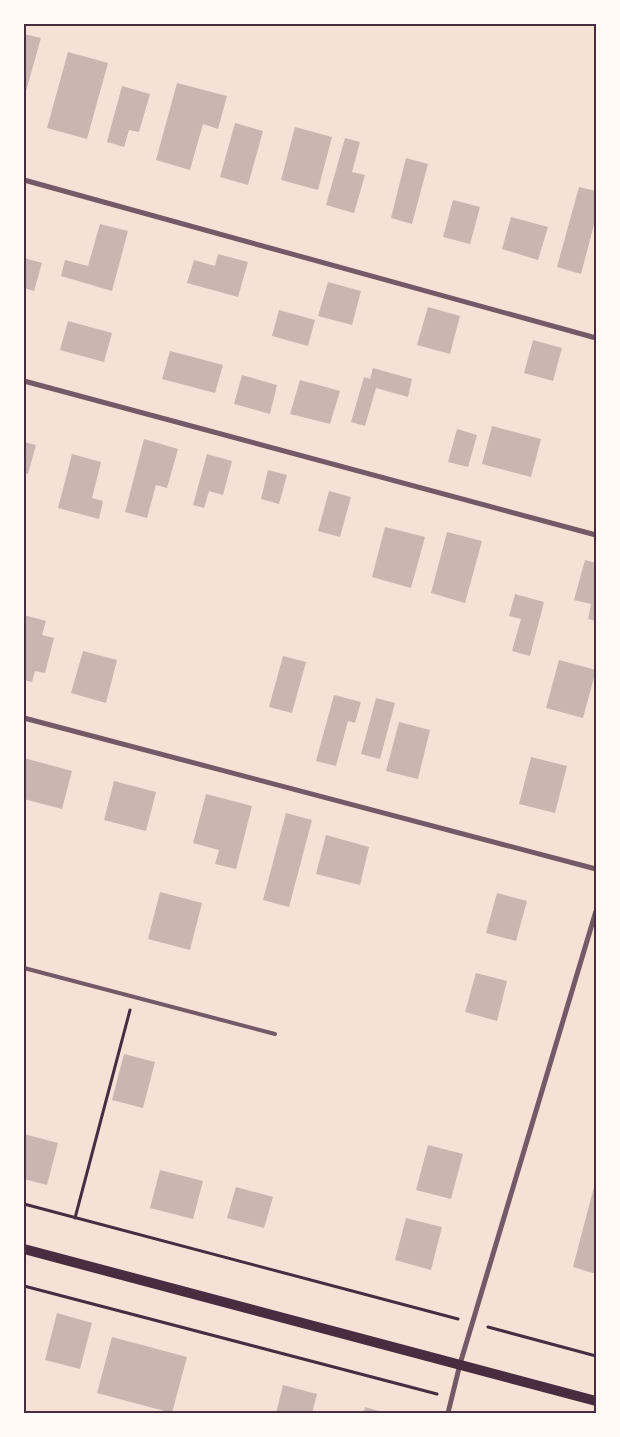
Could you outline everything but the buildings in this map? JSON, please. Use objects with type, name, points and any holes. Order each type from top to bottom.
[{"type":"main road","points":[[24,1249],[596,1401]]},
{"type":"street","points":[[24,180],[596,338]]},
{"type":"street","points":[[24,381],[596,535]]},
{"type":"street","points":[[24,718],[596,869]]},
{"type":"street","points":[[448,1413],[460,1364],[596,911]]},
{"type":"lane","points":[[24,968],[275,1034]]},
{"type":"path","points":[[75,1218],[133,996]]},
{"type":"path","points":[[24,1204],[596,1356]]},
{"type":"path","points":[[24,1286],[452,1398]]}]
